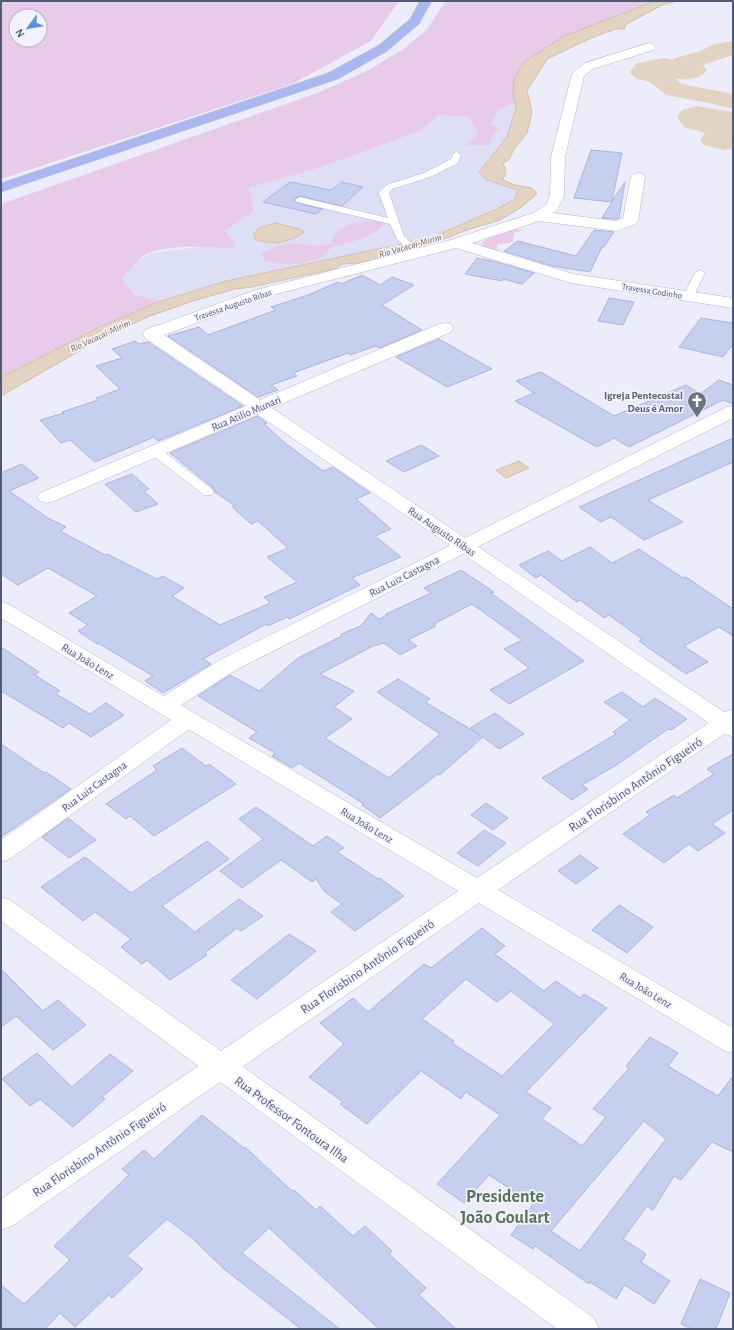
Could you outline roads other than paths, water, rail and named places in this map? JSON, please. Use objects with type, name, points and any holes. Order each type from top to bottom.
[{"type":"highway","points":[[1,188],[333,76],[383,48],[415,20],[426,1]]},
{"type":"street","points":[[538,216],[552,207],[557,196],[558,157],[578,74],[589,66],[649,47]]},
{"type":"street","points":[[538,216],[617,226],[624,224],[630,221],[638,177]]},
{"type":"street","name":"Travessa Augusto Ribas","points":[[151,334],[262,293],[456,242],[538,216]]},
{"type":"street","name":"Travessa Godinho","points":[[456,242],[571,278],[733,303]]},
{"type":"street","name":"Rua Atilio Munari","points":[[47,497],[445,328]]},
{"type":"street","name":"Rua Augusto Ribas","points":[[151,334],[464,546],[730,723]]},
{"type":"street","name":"Rua Luiz Castagna","points":[[164,706],[226,666],[733,411]]},
{"type":"street","name":"Rua João Lenz","points":[[1,609],[733,1042]]},
{"type":"street","name":"Rua Luiz Castagna","points":[[1,853],[188,719]]},
{"type":"street","name":"Rua Florisbino Antônio Figueiró","points":[[1,1216],[478,890],[730,723]]},
{"type":"street","name":"Rua Professor Fontoura Ilha","points":[[1,907],[583,1329]]},
{"type":"lane","points":[[416,253],[400,238],[384,193],[389,187],[427,175],[455,161],[457,155]]},
{"type":"lane","points":[[300,200],[394,222]]},
{"type":"lane","points":[[688,297],[700,273]]},
{"type":"lane","points":[[155,451],[208,492]]},
{"type":"water","name":"Rio Vacacaí-Mirim","points":[[655,1],[677,1],[662,5],[625,25],[625,29],[615,29],[591,38],[547,59],[527,91],[532,112],[527,133],[514,149],[509,160],[503,163],[506,171],[503,180],[515,185],[532,188],[537,194],[520,208],[500,220],[467,230],[421,248],[360,263],[343,264],[334,269],[252,287],[235,289],[193,301],[147,317],[88,346],[1,396],[1,377],[100,327],[158,302],[226,281],[430,238],[497,209],[515,199],[518,190],[487,180],[479,172],[507,137],[516,108],[513,94],[514,79],[524,62],[564,36]]},
{"type":"water","points":[[276,223],[305,232],[280,242],[267,242],[255,239],[253,234],[259,228]]},
{"type":"water","points":[[519,461],[529,468],[506,478],[496,470]]},
{"type":"waterway","points":[[733,48],[723,49],[708,56],[683,63],[686,67],[695,70],[694,71],[679,72],[664,65],[645,68],[642,72],[657,75],[675,90],[711,96],[733,102]]},
{"type":"waterway","points":[[733,120],[706,114],[696,114],[689,117],[693,122],[714,128],[723,134],[714,138],[713,140],[724,142],[733,140]]},
{"type":"place","name":"Igreja Pentecostal Deus é Amor","points":[[697,418]]},
{"type":"district","name":"Presidente João Goulart","points":[[505,1206]]}]
